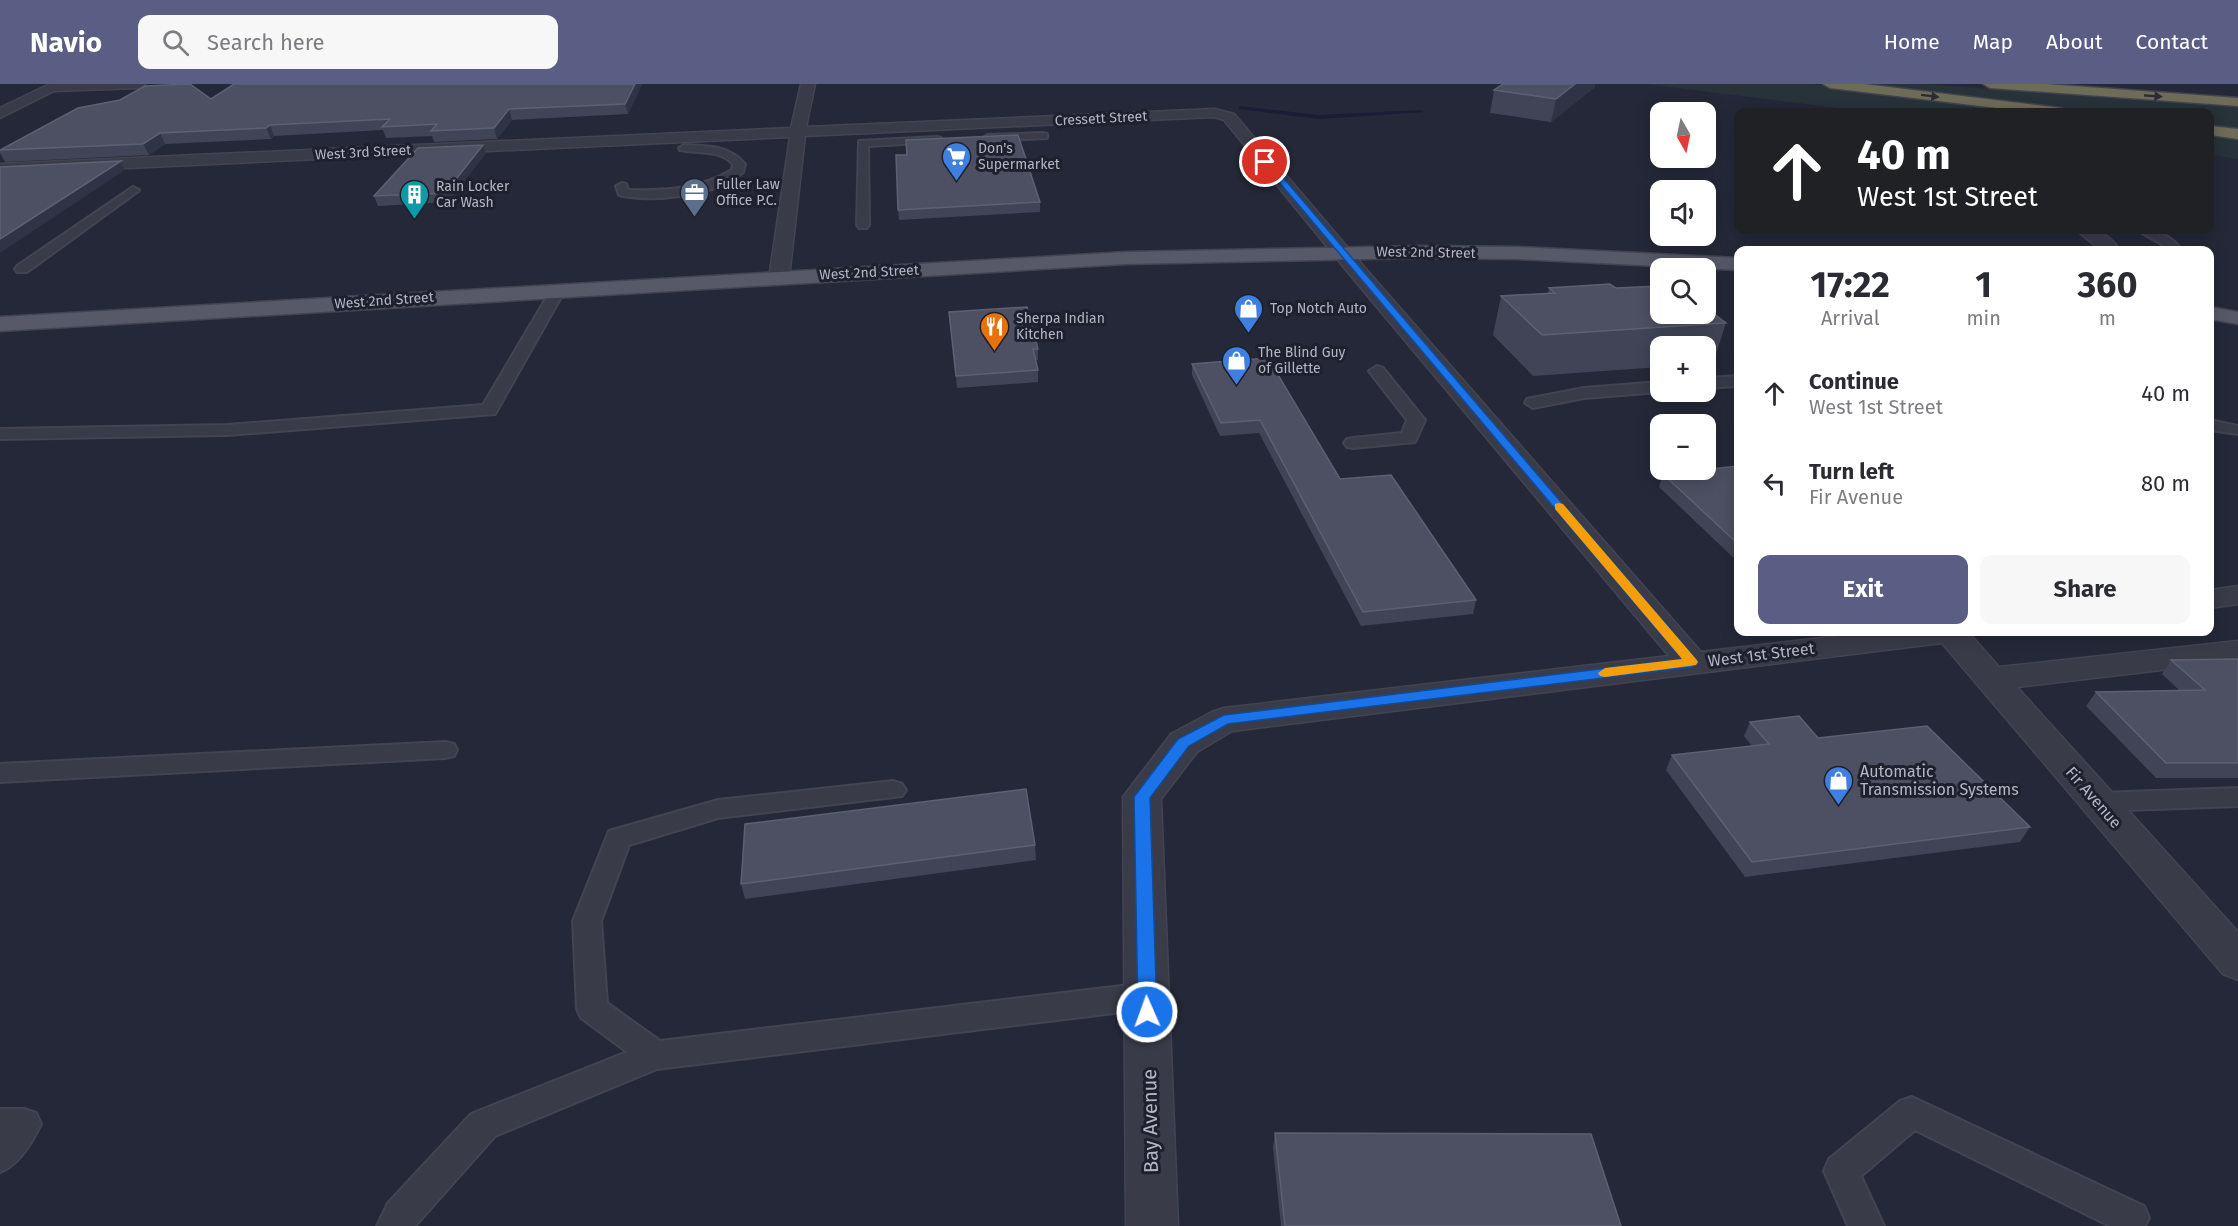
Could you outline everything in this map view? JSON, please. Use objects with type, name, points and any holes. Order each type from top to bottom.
[{"type":"highway","points":[[1830,84],[2028,108]]},
{"type":"highway","points":[[1990,84],[2238,102]]},
{"type":"highway","points":[[2157,84],[2238,90]]},
{"type":"highway","points":[[2214,131],[2238,134]]},
{"type":"main road","name":"West 2nd Street","points":[[0,324],[1092,259],[1340,252],[1518,253],[1734,264]]},
{"type":"main road","points":[[2214,314],[2238,318]]},
{"type":"street","points":[[0,114],[58,86],[138,84]]},
{"type":"street","points":[[778,278],[798,131],[808,84]]},
{"type":"street","name":"Cressett Street","points":[[798,131],[1215,112],[1229,117],[1340,252]]},
{"type":"street","name":"West 3rd Street","points":[[0,169],[798,131]]},
{"type":"street","points":[[2091,234],[2107,246]]},
{"type":"street","points":[[1340,252],[1692,662]]},
{"type":"street","points":[[2214,598],[2238,595]]},
{"type":"street","name":"West 1st Street","points":[[1184,743],[1224,720],[1916,636]]},
{"type":"street","name":"Fir Avenue","points":[[1954,636],[2238,962]]},
{"type":"street","points":[[1990,679],[2238,651]]},
{"type":"street","name":"Bay Avenue","points":[[1152,1226],[1142,797],[1184,743]]},
{"type":"lane","points":[[976,138],[1043,136]]},
{"type":"lane","points":[[863,225],[863,144],[953,140]]},
{"type":"lane","points":[[622,186],[623,193],[649,195],[704,187],[723,182],[737,172],[739,164],[733,156],[714,149],[684,148]]},
{"type":"lane","points":[[22,268],[133,190]]},
{"type":"lane","points":[[2151,234],[2172,246]]},
{"type":"lane","points":[[0,434],[227,430],[489,410],[558,290]]},
{"type":"lane","points":[[1353,443],[1409,438],[1416,420],[1377,371]]},
{"type":"lane","points":[[1716,382],[1734,381]]},
{"type":"lane","points":[[1533,403],[1584,393],[1650,388]]},
{"type":"lane","points":[[2214,426],[2234,430]]},
{"type":"lane","points":[[0,773],[445,750]]},
{"type":"lane","points":[[655,1054],[592,1009],[587,921],[618,838],[718,809],[893,790]]},
{"type":"lane","points":[[2099,802],[2238,797]]},
{"type":"lane","points":[[395,1226],[401,1215],[483,1125],[655,1054],[1147,996]]},
{"type":"lane","points":[[1866,1226],[1841,1171],[1912,1112],[2131,1218]]},
{"type":"lane","points":[[0,1124],[24,1124],[0,1156]]},
{"type":"shaded area","points":[[1645,84],[1812,84],[2010,108],[1839,108]]},
{"type":"shaded area","points":[[1852,84],[1923,84],[2238,107],[2238,131],[2214,128],[2214,108],[2049,108]]},
{"type":"shaded area","points":[[2214,135],[2238,138],[2238,159],[2214,156]]},
{"type":"building","points":[[190,84],[211,99],[234,84],[635,84],[625,104],[509,109],[494,128],[431,131],[437,124],[382,127],[390,119],[160,133],[143,144],[0,150],[78,108],[120,100],[145,86]]},
{"type":"building","points":[[1503,84],[1575,84],[1556,99],[1494,90]]},
{"type":"building","name":"Don's Supermarket","points":[[1018,135],[1040,202],[898,210],[896,155],[907,155],[906,140]]},
{"type":"building","points":[[483,145],[445,193],[374,196],[418,148]]},
{"type":"building","points":[[121,161],[0,239],[0,167]]},
{"type":"building","points":[[1610,284],[1616,288],[1650,286],[1650,324],[1711,324],[1542,335],[1501,296],[1555,293],[1549,288]]},
{"type":"building","name":"Sherpa Indian Kitchen","points":[[1027,307],[1038,349],[1033,349],[1038,370],[956,376],[949,312]]},
{"type":"building","points":[[1716,316],[1726,323],[1716,324]]},
{"type":"building","points":[[1268,358],[1340,479],[1391,475],[1476,600],[1363,612],[1260,420],[1221,423],[1192,364]]},
{"type":"building","points":[[1734,466],[1734,540],[1669,480],[1716,480],[1716,468]]},
{"type":"building","points":[[2238,659],[2238,763],[2166,763],[2096,692],[2205,690],[2171,660]]},
{"type":"building","name":"Automatic Transmission Systems","points":[[1799,716],[1818,738],[1927,726],[2030,827],[1752,862],[1672,755],[1769,744],[1750,722]]},
{"type":"building","points":[[1026,789],[1035,845],[741,884],[745,824]]},
{"type":"building","points":[[1275,1133],[1591,1134],[1621,1226],[1285,1226]]},
{"type":"waterway","points":[[1240,108],[1319,117],[1421,112]]},
{"type":"slow traffic","points":[[1559,507],[1692,662],[1605,673]]},
{"type":"place","name":"Don's Supermarket","points":[[957,182]]},
{"type":"place","name":"Fuller Law Office P.C.","points":[[695,218]]},
{"type":"place","name":"Rain Locker Car Wash","points":[[415,220]]},
{"type":"place","name":"Top Notch Auto","points":[[1249,334]]},
{"type":"place","name":"Sherpa Indian Kitchen","points":[[995,352]]},
{"type":"place","name":"The Blind Guy of Gillette","points":[[1237,386]]},
{"type":"place","name":"Automatic Transmission Systems","points":[[1839,806]]},
{"type":"route","points":[[1147,1012],[1142,797],[1184,743],[1224,720],[1692,662],[1265,162]]}]
